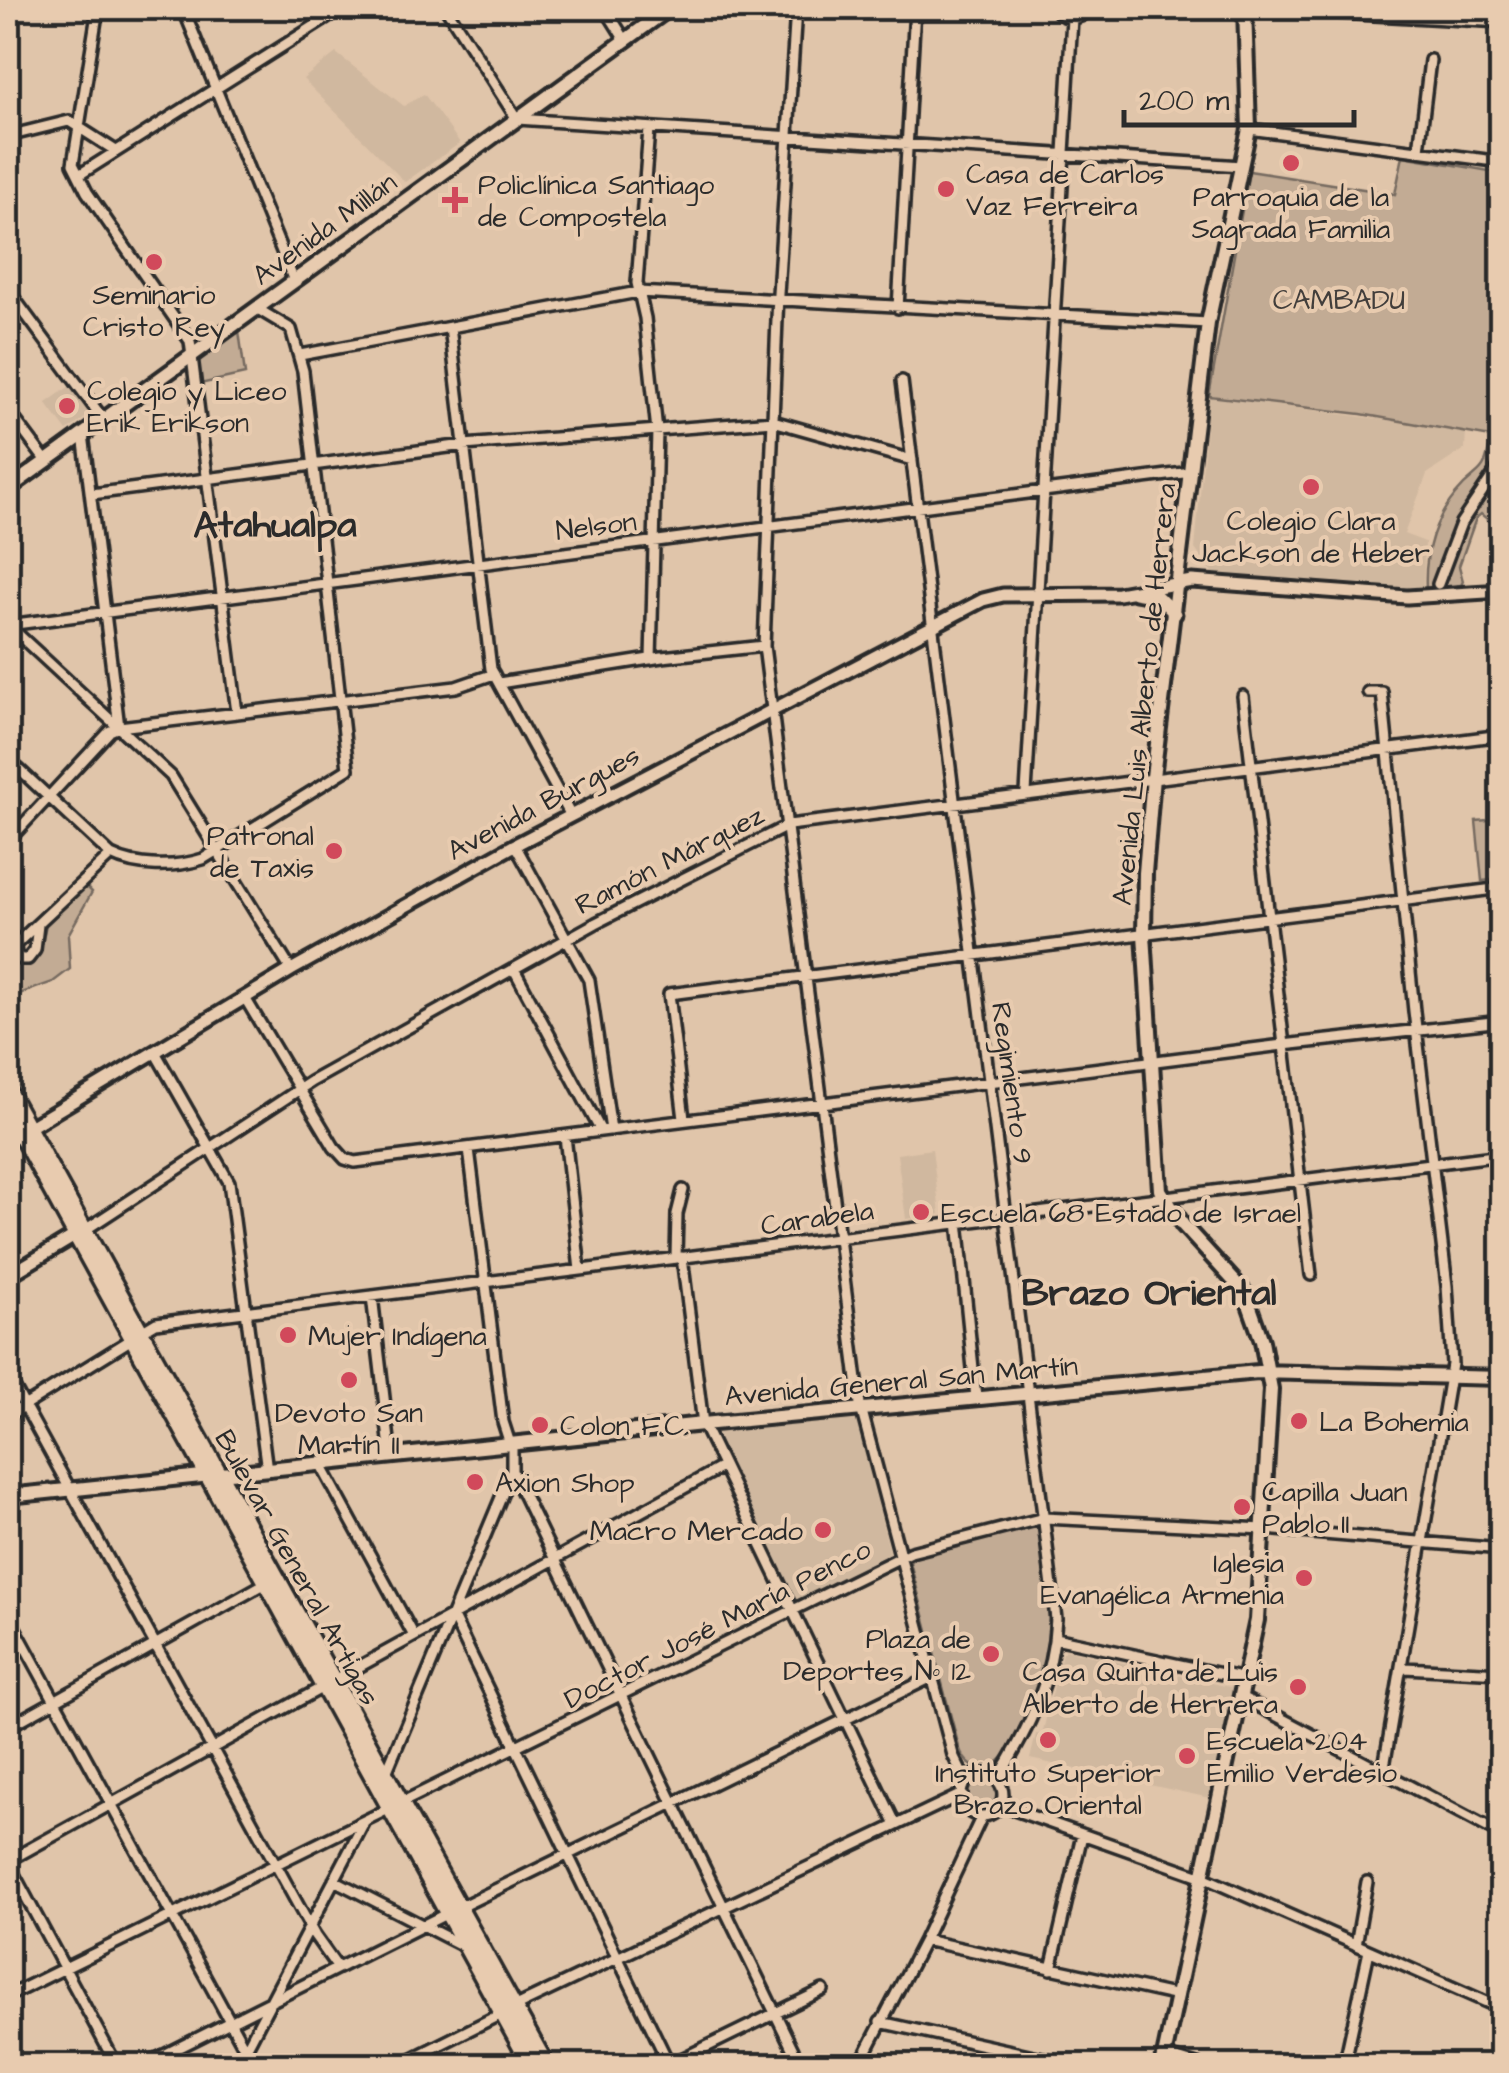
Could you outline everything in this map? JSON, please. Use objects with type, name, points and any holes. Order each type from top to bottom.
[{"type":"main road","name":"Avenida Millán","points":[[8,489],[670,8]]},
{"type":"main road","name":"Avenida Luis Alberto de Herrera","points":[[1163,2060],[1257,1620],[1264,1529],[1270,1372],[1244,1293],[1183,1225],[1163,1196],[1150,1062],[1144,934],[1153,776],[1208,324],[1248,129],[1245,8]]},
{"type":"main road","name":"Bulevar General Artigas","points":[[8,1091],[18,1133]]},
{"type":"main road","name":"Bulevar General Artigas","points":[[8,1112],[80,1233],[509,2010],[531,2066]]},
{"type":"main road","name":"Avenida General San Martín","points":[[8,1496],[704,1424],[1270,1372],[1502,1378]]},
{"type":"main road","name":"Bulevar General Artigas","points":[[214,1476],[266,1583],[385,1776],[395,1806]]},
{"type":"main road","name":"Bulevar General Artigas","points":[[453,1910],[468,1948],[547,2066]]},
{"type":"street","points":[[98,8],[72,160],[193,352],[237,713]]},
{"type":"street","points":[[183,8],[294,281]]},
{"type":"street","points":[[313,8],[321,21]]},
{"type":"street","points":[[78,175],[343,8]]},
{"type":"street","points":[[446,8],[517,119],[1242,166]]},
{"type":"street","points":[[605,8],[625,40]]},
{"type":"street","points":[[796,8],[778,302],[764,646],[862,1410],[957,1767],[966,1782]]},
{"type":"street","points":[[898,308],[915,8]]},
{"type":"street","points":[[1054,8],[1062,16],[1072,18],[1082,16],[1090,8]]},
{"type":"street","points":[[1245,8],[1435,13],[1502,22]]},
{"type":"street","points":[[1026,793],[1072,18]]},
{"type":"street","points":[[1419,150],[1430,60]]},
{"type":"street","points":[[8,136],[61,121],[78,125],[116,151]]},
{"type":"street","points":[[649,129],[636,277],[645,318],[657,431],[650,659]]},
{"type":"street","points":[[1248,129],[1502,162]]},
{"type":"street","points":[[8,290],[103,419]]},
{"type":"street","points":[[300,355],[638,292],[1208,324]]},
{"type":"street","points":[[8,759],[112,854],[136,863],[188,863],[217,851],[348,769],[300,355],[291,329],[256,308]]},
{"type":"street","points":[[450,327],[496,678],[570,814]]},
{"type":"street","name":"Regimiento 9","points":[[902,381],[1054,1589],[1055,1638],[1034,1713],[997,1780]]},
{"type":"street","points":[[8,410],[46,461]]},
{"type":"street","points":[[92,494],[464,445],[773,421],[912,460]]},
{"type":"street","points":[[83,434],[119,727]]},
{"type":"street","points":[[1438,584],[1462,523],[1502,462]]},
{"type":"street","name":"Nelson","points":[[8,625],[1191,472]]},
{"type":"street","points":[[1502,502],[1498,517],[1502,557]]},
{"type":"street","name":"Avenida Burgues","points":[[18,1133],[291,970],[570,814],[982,600],[1003,595],[1131,592],[1179,582],[1407,598],[1502,590]]},
{"type":"street","name":"Avenida Burgues","points":[[1131,592],[1164,600],[1175,614]]},
{"type":"street","points":[[8,625],[171,776],[291,970]]},
{"type":"street","points":[[8,841],[110,730],[119,727],[764,646]]},
{"type":"street","points":[[1368,692],[1382,692],[1447,1286],[1451,1378],[1384,1773]]},
{"type":"street","points":[[1243,696],[1312,1275]]},
{"type":"street","name":"Ramón Márquez","points":[[8,1276],[300,1089],[566,939],[789,825],[1502,734]]},
{"type":"street","points":[[514,845],[589,980],[606,1130]]},
{"type":"street","points":[[38,926],[112,854]]},
{"type":"street","points":[[684,1119],[670,994],[1502,888]]},
{"type":"street","points":[[514,969],[606,1130]]},
{"type":"street","points":[[245,998],[334,1147],[355,1162],[1502,1021]]},
{"type":"street","points":[[155,1052],[212,1146],[231,1188],[267,1470]]},
{"type":"street","points":[[565,1136],[580,1270]]},
{"type":"street","points":[[469,1149],[502,1422],[510,1444],[512,1470],[794,2052]]},
{"type":"street","name":"Carabela","points":[[8,1416],[156,1324],[1502,1156]]},
{"type":"street","points":[[683,1190],[676,1214],[679,1258],[704,1424],[895,1823]]},
{"type":"street","points":[[958,1221],[976,1398]]},
{"type":"street","points":[[372,1296],[392,1457]]},
{"type":"street","points":[[8,1376],[310,1925],[338,1967]]},
{"type":"street","points":[[322,1465],[414,1636]]},
{"type":"street","points":[[117,2066],[8,1862],[722,1467]]},
{"type":"street","points":[[385,1776],[512,1470]]},
{"type":"street","name":"Doctor José María Penco","points":[[8,1996],[900,1556],[1044,1518],[1264,1529],[1502,1549]]},
{"type":"street","points":[[8,1726],[266,1583]]},
{"type":"street","points":[[8,1615],[245,2049]]},
{"type":"street","points":[[452,1615],[669,2065],[824,1990]]},
{"type":"street","points":[[1055,1638],[1245,1679]]},
{"type":"street","points":[[1404,1668],[1502,1674]]},
{"type":"street","points":[[142,2066],[932,1676]]},
{"type":"street","points":[[1241,1697],[1502,1835]]},
{"type":"street","points":[[978,1774],[997,1780],[1003,1794],[1000,1805],[982,1816],[969,1811],[962,1794],[966,1782],[978,1774]]},
{"type":"street","points":[[397,2066],[962,1794]]},
{"type":"street","points":[[1000,1805],[1203,1877],[1502,2008]]},
{"type":"street","points":[[859,2066],[982,1816]]},
{"type":"street","points":[[236,2066],[365,1821]]},
{"type":"street","points":[[1051,1970],[1082,1835]]},
{"type":"street","points":[[334,1880],[468,1948]]},
{"type":"street","points":[[1356,1946],[1367,1882]]},
{"type":"street","points":[[924,1940],[1178,1996]]},
{"type":"street","points":[[1344,2066],[1369,1951]]},
{"type":"street","points":[[880,2022],[1078,2066]]},
{"type":"street","points":[[1163,2060],[1200,2066]]},
{"type":"shaded area","points":[[336,53],[404,106],[424,94],[460,143],[405,182],[303,79]]},
{"type":"shaded area","name":"Colegio y Liceo Erik Erikson","points":[[70,386],[91,414],[67,431],[46,403]]},
{"type":"shaded area","name":"Colegio Clara Jackson de Heber","points":[[1209,396],[1466,431],[1465,449],[1427,474],[1404,534],[1425,542],[1423,589],[1214,575],[1195,549]]},
{"type":"shaded area","points":[[932,1149],[940,1214],[906,1219],[897,1154]]},
{"type":"shaded area","name":"Macro Mercado","points":[[857,1420],[890,1553],[796,1600],[716,1430]]},
{"type":"shaded area","points":[[1066,1650],[1234,1688],[1210,1798],[1030,1759],[1036,1734],[1042,1735],[1062,1653]]},
{"type":"green space","name":"CAMBADU","points":[[1403,156],[1501,173],[1501,487],[1493,524],[1481,514],[1476,518],[1459,566],[1461,585],[1426,591],[1426,565],[1435,528],[1455,495],[1483,467],[1491,437],[1361,414],[1209,396],[1249,171],[1395,194]]},
{"type":"green space","points":[[239,331],[245,374],[200,384],[200,359]]},
{"type":"green space","points":[[1501,819],[1501,879],[1482,881],[1476,821]]},
{"type":"green space","points":[[85,885],[92,892],[68,935],[70,969],[53,982],[8,998],[8,951],[20,963],[33,961],[41,947],[47,920]]},
{"type":"green space","name":"Plaza de Deportes Nº 12","points":[[1037,1525],[1041,1530],[1048,1604],[1042,1676],[1024,1723],[1006,1753],[992,1767],[975,1767],[967,1762],[959,1747],[910,1562],[917,1554]]},
{"type":"green space","points":[[983,1780],[994,1784],[998,1795],[994,1806],[983,1810],[972,1806],[968,1795],[972,1784]]},
{"type":"place","name":"Parroquia de la Sagrada Familia","points":[[1291,163]]},
{"type":"place","name":"Casa de Carlos Vaz Ferreira","points":[[946,189]]},
{"type":"place","name":"Policlínica Santiago de Compostela","points":[[455,200]]},
{"type":"place","name":"Seminario Cristo Rey","points":[[154,262]]},
{"type":"place","name":"Colegio y Liceo Erik Erikson","points":[[67,406]]},
{"type":"place","name":"Colegio Clara Jackson de Heber","points":[[1311,487]]},
{"type":"place","name":"Patronal de Taxis","points":[[334,851]]},
{"type":"place","name":"Escuela 68 Estado de Israel","points":[[921,1212]]},
{"type":"place","name":"Mujer Indígena","points":[[288,1335]]},
{"type":"place","name":"Devoto San Martín II","points":[[349,1380]]},
{"type":"place","name":"La Bohemia","points":[[1299,1421]]},
{"type":"place","name":"Colon F.C.","points":[[540,1425]]},
{"type":"place","name":"Axion Shop","points":[[475,1482]]},
{"type":"place","name":"Capilla Juan Pablo II","points":[[1242,1507]]},
{"type":"place","name":"Macro Mercado","points":[[823,1530]]},
{"type":"place","name":"Iglesia Evangélica Armenia","points":[[1304,1578]]},
{"type":"place","name":"Plaza de Deportes Nº 12","points":[[991,1654]]},
{"type":"place","name":"Casa Quinta de Luis Alberto de Herrera","points":[[1298,1687]]},
{"type":"place","name":"Instituto Superior Brazo Oriental","points":[[1048,1740]]},
{"type":"place","name":"Escuela 204 Emilio Verdesio","points":[[1187,1756]]},
{"type":"district","name":"Atahualpa","points":[[275,524]]},
{"type":"district","name":"Brazo Oriental","points":[[1149,1292]]}]
